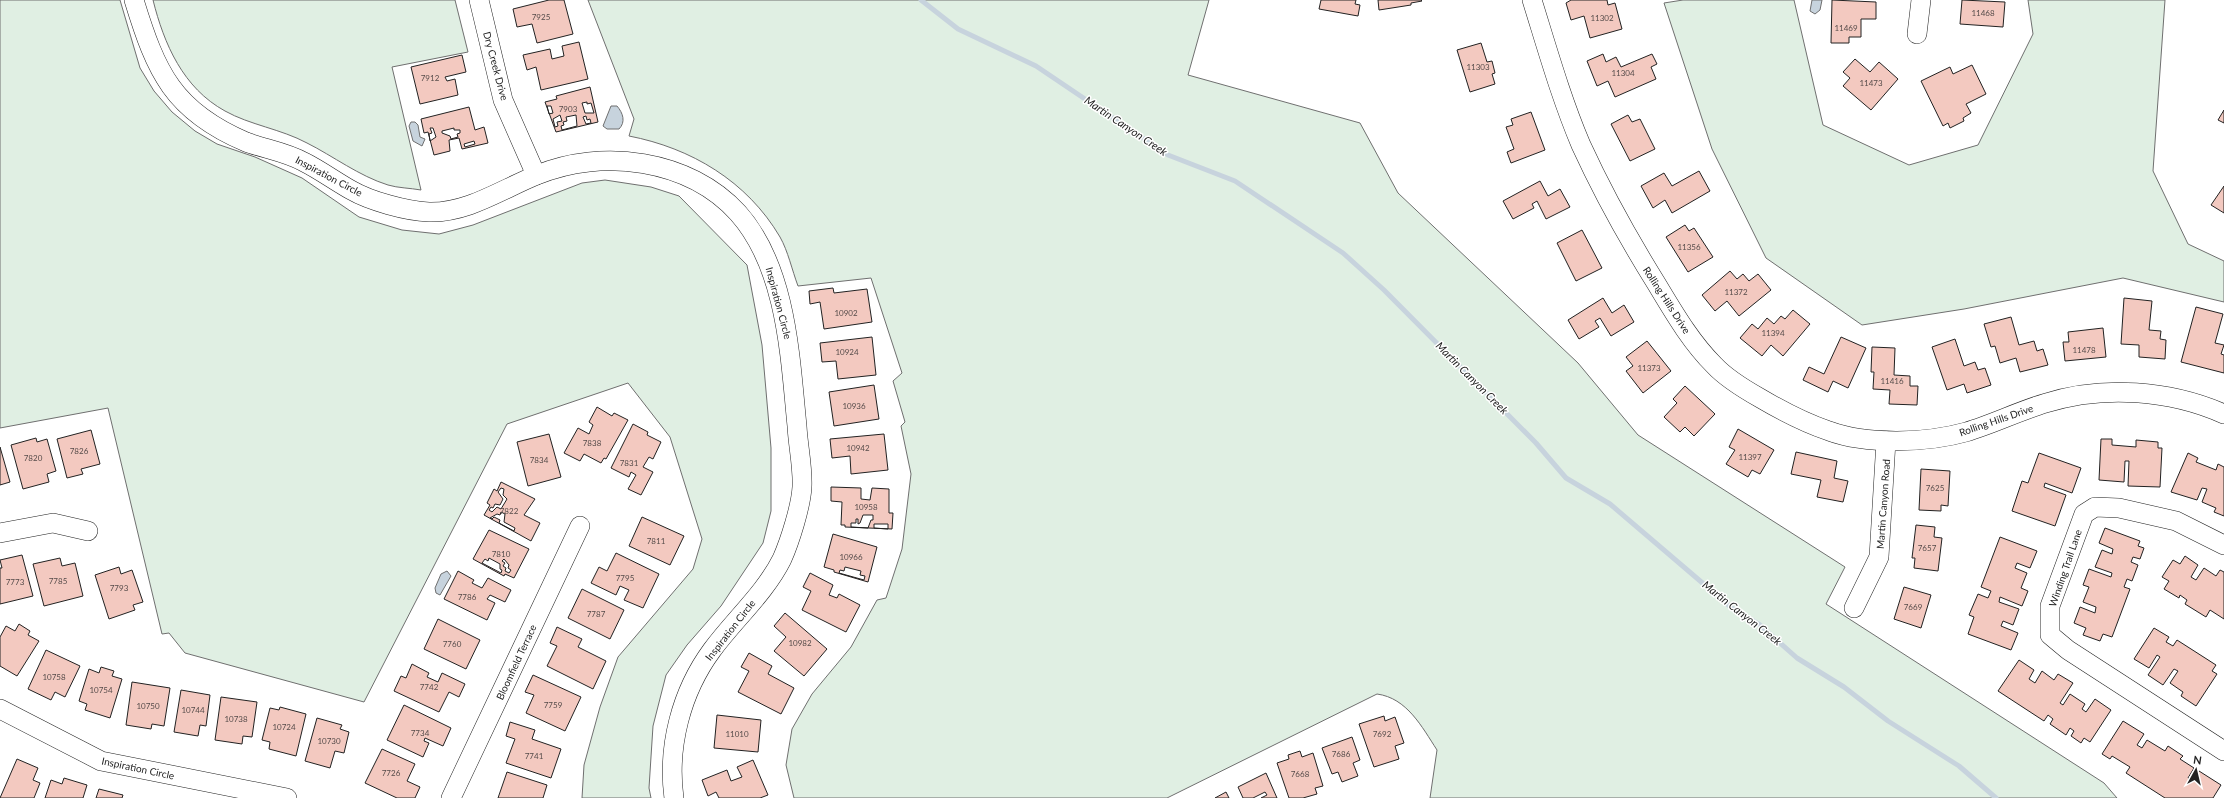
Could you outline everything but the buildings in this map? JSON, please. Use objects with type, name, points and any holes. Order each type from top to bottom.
[{"type":"street","name":"Inspiration Circle","points":[[134,0],[156,66],[170,88],[186,105],[205,121],[228,134],[303,161],[354,192],[395,206],[429,212],[464,207],[536,175],[561,166],[610,160],[657,166],[678,174],[698,183],[739,214],[757,242],[769,265],[789,343],[802,487],[792,531],[781,560],[760,592],[711,651],[693,682],[681,712],[674,740],[671,777],[674,798]]},
{"type":"street","name":"Dry Creek Drive","points":[[479,0],[503,100],[536,175]]},
{"type":"street","name":"Rolling Hills Drive","points":[[1532,0],[1549,56],[1581,143],[1622,229],[1682,326],[1714,366],[1749,392],[1782,411],[1831,432],[1886,441],[1934,439],[1966,432],[2047,402],[2083,394],[2127,393],[2173,397],[2224,414]]},
{"type":"street","points":[[1917,34],[1921,0]]},
{"type":"street","name":"Martin Canyon Road","points":[[1854,608],[1879,557],[1886,441]]},
{"type":"street","name":"Winding Trail Lane","points":[[2224,545],[2176,521],[2119,508],[2095,507],[2084,514],[2050,606],[2050,635],[2068,650],[2224,751]]},
{"type":"street","points":[[0,533],[53,523],[88,531]]},
{"type":"street","name":"Bloomfield Terrace","points":[[451,798],[580,526]]},
{"type":"street","name":"Inspiration Circle","points":[[0,709],[101,761],[287,798]]},
{"type":"green space","points":[[0,0],[120,0],[140,68],[154,91],[172,112],[195,131],[217,144],[255,157],[302,178],[359,217],[402,230],[439,234],[473,225],[582,183],[605,180],[651,187],[679,196],[747,265],[762,345],[771,448],[771,511],[763,543],[721,606],[687,645],[666,675],[653,726],[649,788],[651,798],[582,798],[584,765],[600,707],[618,657],[693,569],[702,539],[670,437],[628,383],[507,424],[364,702],[185,653],[169,633],[162,634],[108,408],[0,428]]},
{"type":"green space","points":[[153,0],[455,0],[468,52],[392,67],[421,190],[392,186],[377,181],[297,138],[235,116],[210,101],[198,90],[177,63],[163,33]]},
{"type":"green space","points":[[588,0],[1209,0],[1188,75],[1360,123],[1398,193],[1578,363],[1638,435],[1845,567],[1826,604],[2104,783],[2117,798],[1430,798],[1437,750],[1419,723],[1405,707],[1397,701],[1377,694],[1167,798],[794,798],[786,765],[792,729],[812,694],[851,647],[877,600],[886,598],[902,549],[911,474],[901,426],[905,422],[893,381],[902,373],[871,278],[798,286],[783,242],[767,217],[751,199],[715,170],[695,158],[652,141],[629,136],[634,119]]},
{"type":"green space","points":[[1683,0],[1794,0],[1823,125],[1909,165],[1978,145],[2033,34],[2028,0],[2165,0],[2153,171],[2188,244],[2224,261],[2224,302],[2123,278],[1964,309],[1862,325],[1766,258],[1712,149],[1664,3]]},
{"type":"shaded area","points":[[1812,0],[1822,0],[1820,10],[1815,14],[1810,11]]},
{"type":"shaded area","points":[[611,106],[617,106],[621,112],[623,120],[619,129],[607,129],[603,126]]},
{"type":"shaded area","points":[[411,122],[415,122],[418,125],[420,137],[425,139],[422,146],[413,141],[409,126]]},
{"type":"shaded area","points":[[447,571],[451,576],[440,595],[436,593],[435,588],[441,574]]},
{"type":"waterway","name":"Martin Canyon Creek","points":[[921,0],[958,29],[1036,66],[1168,155],[1235,181],[1343,253],[1384,290],[1536,443],[1566,478],[1610,504],[1733,609],[1760,625],[1797,658],[1844,687],[1888,721],[1959,766],[1996,798]]}]
